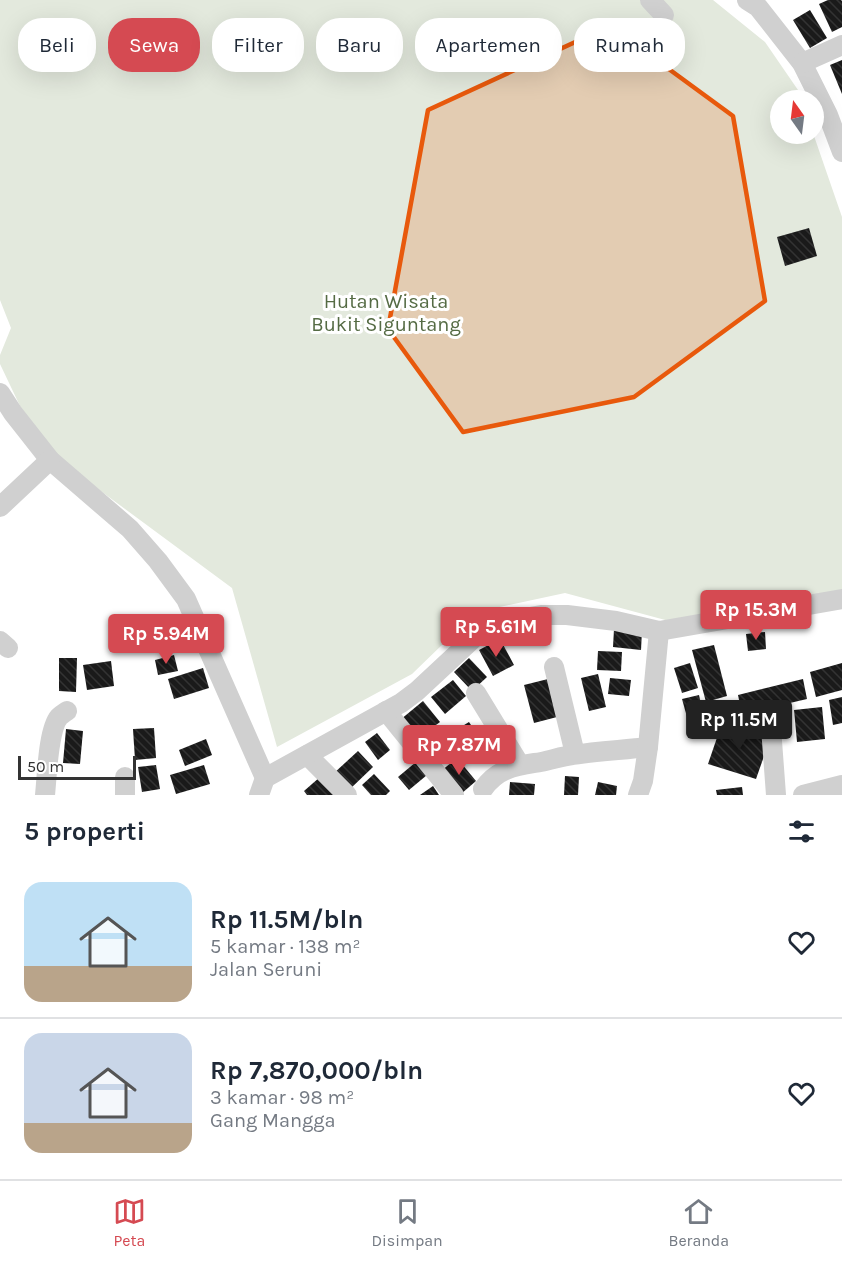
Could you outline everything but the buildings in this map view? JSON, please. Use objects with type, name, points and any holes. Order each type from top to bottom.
[{"type":"street","points":[[650,0],[664,15]]},
{"type":"street","points":[[758,2],[835,112],[842,152]]},
{"type":"street","points":[[802,63],[842,45]]},
{"type":"street","points":[[0,393],[50,460],[130,530],[158,561],[186,599],[262,786],[307,755],[401,703],[475,638],[496,626],[541,615],[567,615],[616,621],[659,631],[842,599]]},
{"type":"street","points":[[0,507],[50,460]]},
{"type":"street","points":[[638,795],[643,781],[648,747],[659,631]]},
{"type":"street","points":[[554,667],[575,754]]},
{"type":"street","points":[[476,693],[520,765]]},
{"type":"street","points":[[45,795],[49,751],[54,729],[60,716],[67,711]]},
{"type":"street","points":[[386,711],[454,795]]},
{"type":"street","points":[[770,714],[776,795]]},
{"type":"street","points":[[483,789],[493,778],[520,765],[575,754],[648,747]]},
{"type":"street","points":[[307,755],[346,795]]},
{"type":"street","points":[[802,795],[842,785]]},
{"type":"highlighted area","points":[[610,26],[733,116],[765,301],[634,397],[463,432],[388,329],[428,110]]},
{"type":"green space","name":"Hutan Wisata Bukit Siguntang","points":[[0,0],[713,0],[765,42],[798,90],[770,90],[770,144],[817,144],[842,217],[842,595],[669,621],[565,593],[476,612],[412,674],[277,747],[232,588],[52,455],[20,406],[0,364],[0,355],[11,328],[0,300]]}]
